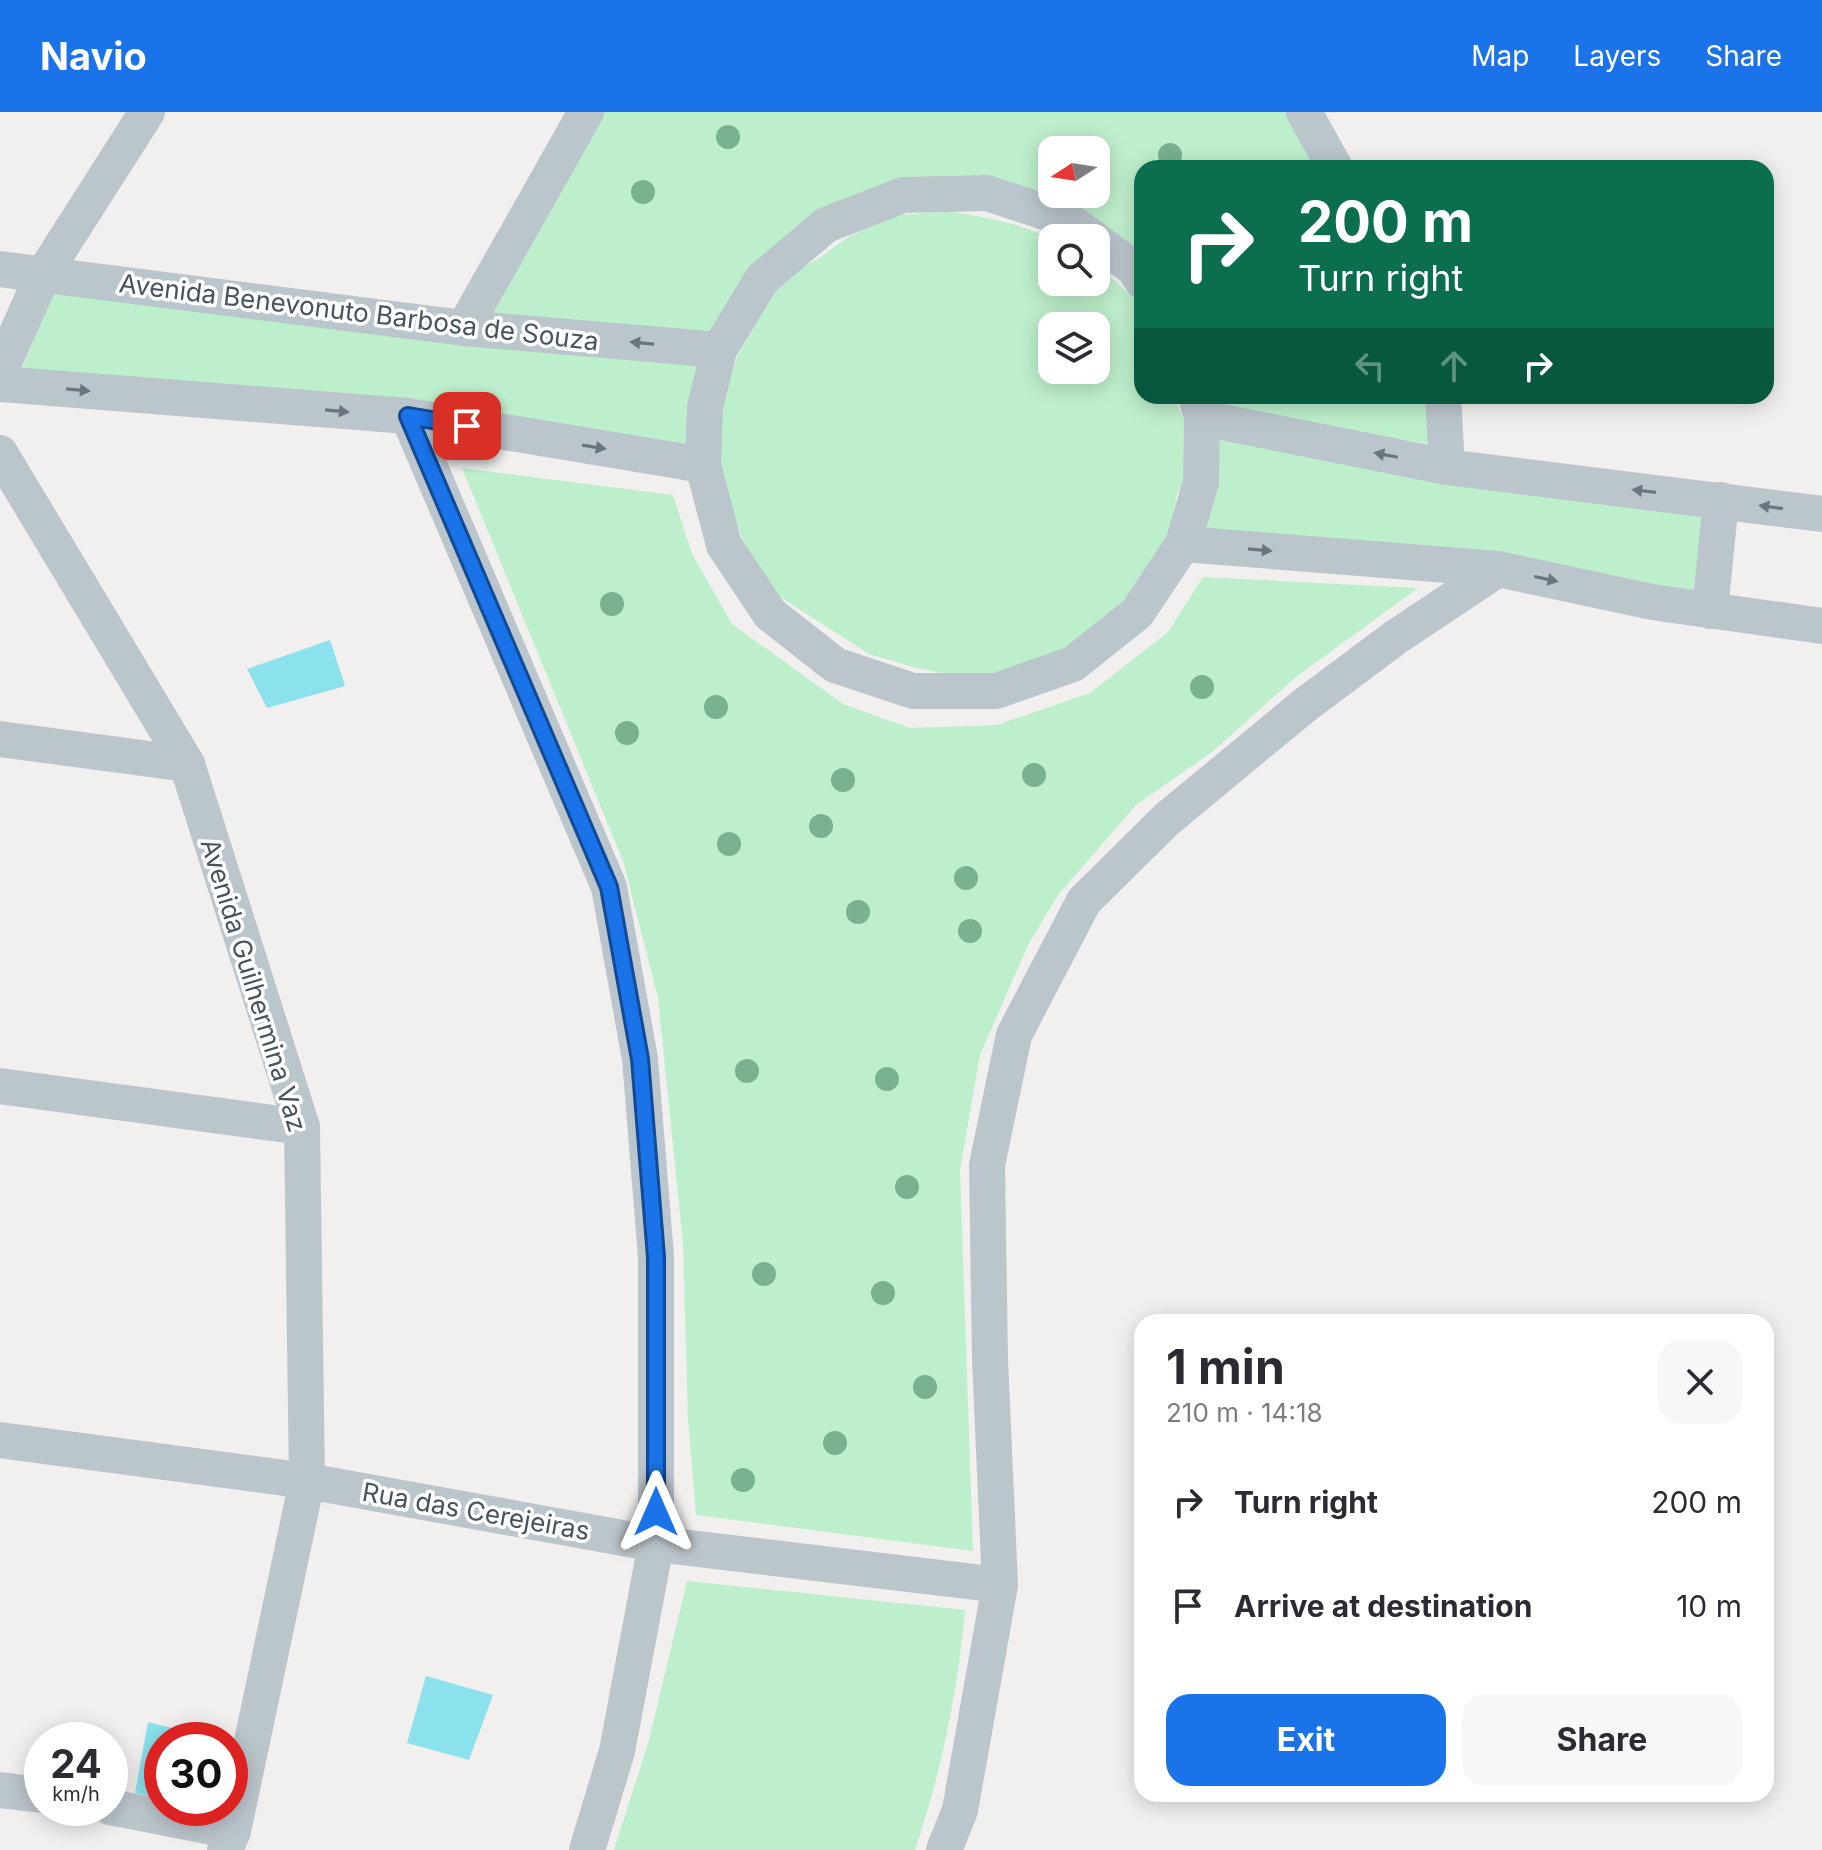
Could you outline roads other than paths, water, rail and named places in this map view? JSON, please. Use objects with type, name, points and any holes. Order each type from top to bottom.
[{"type":"street","points":[[0,371],[43,275],[147,112]]},
{"type":"street","points":[[464,328],[586,112]]},
{"type":"street","points":[[1304,112],[1331,160]]},
{"type":"street","points":[[1073,224],[987,193],[903,195],[826,225],[762,279],[719,350],[705,407],[703,465],[724,545],[770,614],[835,665],[913,691],[996,691],[1073,664],[1137,613],[1183,544],[1201,482],[1199,407],[1447,467],[1822,514]]},
{"type":"street","points":[[1110,251],[1134,268]]},
{"type":"street","name":"Avenida Benevonuto Barbosa de Souza","points":[[0,269],[464,328],[719,350]]},
{"type":"street","points":[[0,384],[408,416],[703,465]]},
{"type":"street","points":[[1443,404],[1447,467]]},
{"type":"street","points":[[408,416],[609,887],[640,1059],[656,1257],[656,1544],[617,1751],[587,1850]]},
{"type":"street","name":"Avenida Guilhermina Vaz","points":[[0,453],[187,764],[302,1127],[307,1481],[229,1840]]},
{"type":"street","points":[[1710,611],[1721,500]]},
{"type":"street","points":[[1183,544],[1498,569],[1652,602],[1822,626]]},
{"type":"street","points":[[944,1850],[960,1810],[1000,1585],[990,1360],[987,1165],[1014,1035],[1084,901],[1167,819],[1305,705],[1396,637],[1498,569]]},
{"type":"street","points":[[0,739],[187,764]]},
{"type":"street","points":[[0,1086],[302,1127]]},
{"type":"street","name":"Rua das Cerejeiras","points":[[0,1440],[307,1481],[656,1544],[1000,1585]]},
{"type":"street","points":[[0,1790],[24,1793]]},
{"type":"street","points":[[128,1812],[229,1840]]},
{"type":"water","points":[[330,640],[345,686],[267,708],[247,669]]},
{"type":"water","points":[[426,1676],[493,1695],[469,1760],[407,1743]]},
{"type":"water","points":[[144,1744],[144,1795],[135,1793]]}]
